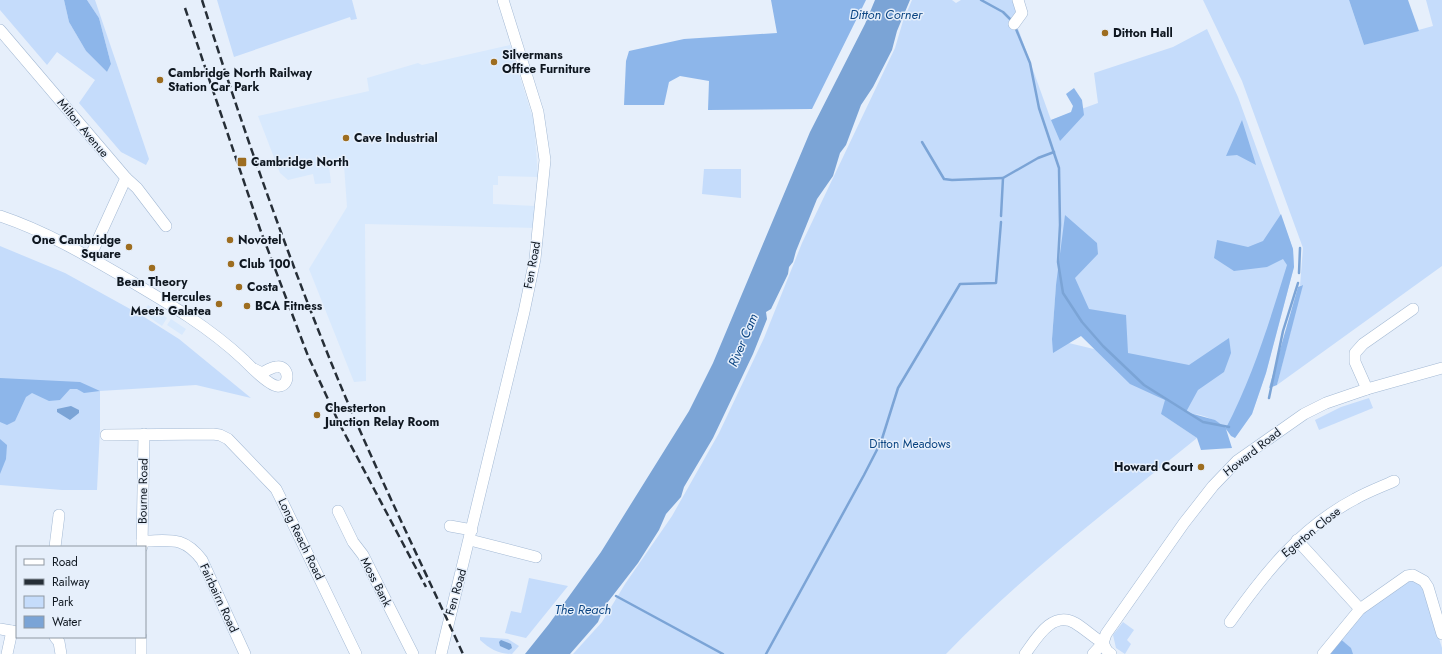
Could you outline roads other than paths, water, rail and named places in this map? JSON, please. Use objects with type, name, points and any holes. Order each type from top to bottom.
[{"type":"street","name":"Fen Road","points":[[441,654],[471,535],[535,259],[545,160],[538,112],[503,0]]},
{"type":"street","points":[[1014,24],[1022,13],[1018,0]]},
{"type":"street","name":"Milton Avenue","points":[[0,30],[126,178],[136,187],[166,226]]},
{"type":"street","points":[[90,257],[126,178]]},
{"type":"street","points":[[0,216],[55,239],[90,257],[206,328],[271,384],[276,386],[282,385],[286,382],[288,376],[282,367],[276,366],[262,373],[254,369]]},
{"type":"street","points":[[1367,389],[1355,362],[1355,353],[1363,344],[1413,309]]},
{"type":"street","name":"Howard Road","points":[[1093,654],[1103,643],[1106,634],[1180,529],[1226,472],[1261,443],[1304,414],[1326,403],[1367,389],[1442,368]]},
{"type":"street","points":[[271,369],[268,374],[268,379],[271,384]]},
{"type":"street","name":"Bourne Road","points":[[142,544],[144,434]]},
{"type":"street","name":"Long Reach Road","points":[[106,435],[213,434],[220,435],[228,439],[276,489],[356,654]]},
{"type":"street","name":"Egerton Close","points":[[1230,622],[1259,581],[1297,540],[1354,499],[1394,481]]},
{"type":"street","name":"Moss Bank","points":[[338,511],[353,542],[363,555],[413,654]]},
{"type":"street","points":[[55,546],[60,516]]},
{"type":"street","points":[[450,526],[471,535],[536,557]]},
{"type":"street","points":[[1297,540],[1360,609]]},
{"type":"street","name":"Fairbairn Road","points":[[142,544],[177,541],[186,544],[195,551],[202,560],[245,654]]},
{"type":"street","points":[[1323,654],[1360,609],[1407,576],[1413,575],[1424,581],[1438,607],[1442,634]]},
{"type":"street","points":[[1025,654],[1046,627],[1055,621],[1064,620],[1074,623],[1103,643],[1111,654]]},
{"type":"street","points":[[0,629],[15,632],[7,654]]},
{"type":"street","points":[[57,638],[59,642],[61,654]]},
{"type":"street","points":[[141,638],[141,654]]},
{"type":"water","name":"The Reach","points":[[875,0],[910,0],[897,31],[892,50],[873,87],[861,105],[846,145],[840,153],[833,176],[817,199],[793,262],[789,267],[788,274],[771,309],[766,312],[767,319],[753,354],[713,438],[684,487],[681,497],[666,514],[659,530],[638,563],[604,607],[598,622],[570,654],[525,654],[549,624],[601,552],[689,411],[713,363],[810,132],[865,24]]},
{"type":"water","points":[[71,406],[79,410],[79,413],[70,420],[57,412],[57,409]]},
{"type":"water","points":[[501,640],[511,644],[512,648],[509,650],[500,646],[499,642]]},
{"type":"waterway","points":[[981,0],[1003,12],[1012,21]]},
{"type":"waterway","points":[[1016,29],[1030,63],[1039,108],[1059,168],[1060,225],[1058,262],[1063,293],[1082,322],[1103,346],[1144,385],[1203,422],[1229,427]]},
{"type":"waterway","points":[[922,142],[944,179],[1003,178]]},
{"type":"waterway","points":[[1001,216],[1003,178],[1038,158],[1054,152]]},
{"type":"waterway","points":[[766,654],[881,442],[898,388],[960,284],[996,283],[1001,222]]},
{"type":"waterway","points":[[1299,273],[1300,248]]},
{"type":"waterway","points":[[1269,398],[1283,331],[1298,283]]},
{"type":"waterway","points":[[616,596],[723,654]]},
{"type":"railway","points":[[202,0],[258,170],[321,337],[354,417],[463,654]]},
{"type":"railway","points":[[185,8],[260,229],[308,356],[339,423],[426,587]]},
{"type":"place","name":"Ditton Hall","points":[[1105,33]]},
{"type":"place","name":"Silvermans Office Furniture","points":[[494,62]]},
{"type":"place","name":"Cambridge North Railway Station Car Park","points":[[160,80]]},
{"type":"place","name":"Cave Industrial","points":[[346,138]]},
{"type":"place","name":"Cambridge North","points":[[242,162]]},
{"type":"place","name":"Novotel","points":[[230,240]]},
{"type":"place","name":"One Cambridge Square","points":[[129,247]]},
{"type":"place","name":"Club 100","points":[[231,264]]},
{"type":"place","name":"Bean Theory","points":[[152,268]]},
{"type":"place","name":"Costa","points":[[239,287]]},
{"type":"place","name":"Hercules Meets Galatea","points":[[219,304]]},
{"type":"place","name":"BCA Fitness","points":[[247,306]]},
{"type":"place","name":"Chesterton Junction Relay Room","points":[[317,415]]},
{"type":"place","name":"Howard Court","points":[[1201,467]]},
{"type":"water label","name":"Ditton Corner","points":[[886,14]]},
{"type":"water label","name":"River Cam","points":[[743,340]]},
{"type":"park label","name":"Ditton Meadows","points":[[910,444]]}]
